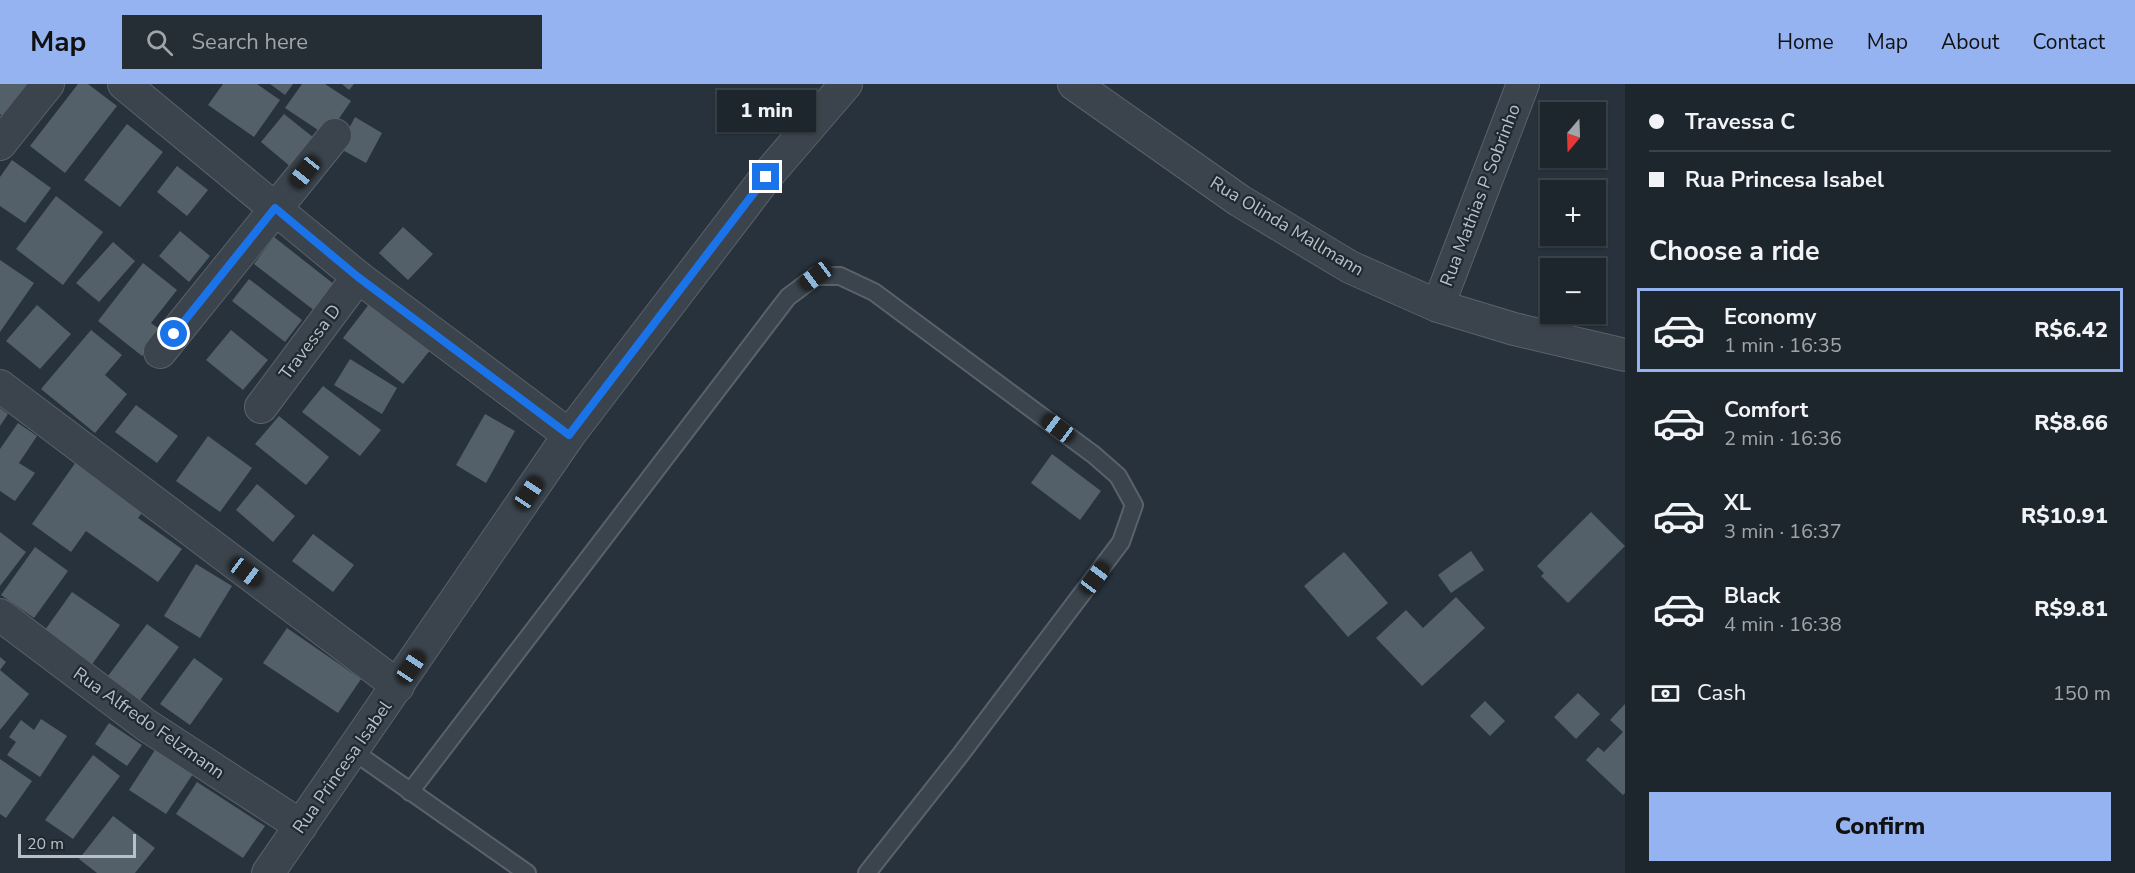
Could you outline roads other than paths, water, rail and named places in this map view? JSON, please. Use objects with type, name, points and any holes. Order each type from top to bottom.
[{"type":"street","points":[[0,144],[48,84]]},
{"type":"street","points":[[124,84],[358,277],[569,435]]},
{"type":"street","name":"Rua Princesa Isabel","points":[[268,873],[569,435],[766,177],[846,84]]},
{"type":"street","name":"Rua Olinda Mallmann","points":[[1074,84],[1250,207],[1350,267],[1438,306],[1514,329],[1625,355]]},
{"type":"street","name":"Rua Mathias P Sobrinho","points":[[1438,306],[1523,84]]},
{"type":"street","points":[[160,352],[335,135]]},
{"type":"street","name":"Travessa D","points":[[261,407],[358,277]]},
{"type":"street","points":[[0,386],[398,686]]},
{"type":"street","name":"Rua Alfredo Felzmann","points":[[0,615],[146,725],[301,826]]},
{"type":"lane","points":[[410,792],[788,297],[816,276],[840,276],[874,292],[1094,455],[1118,476],[1134,505],[1121,542],[961,754],[867,873]]},
{"type":"lane","points":[[353,751],[527,873]]}]
